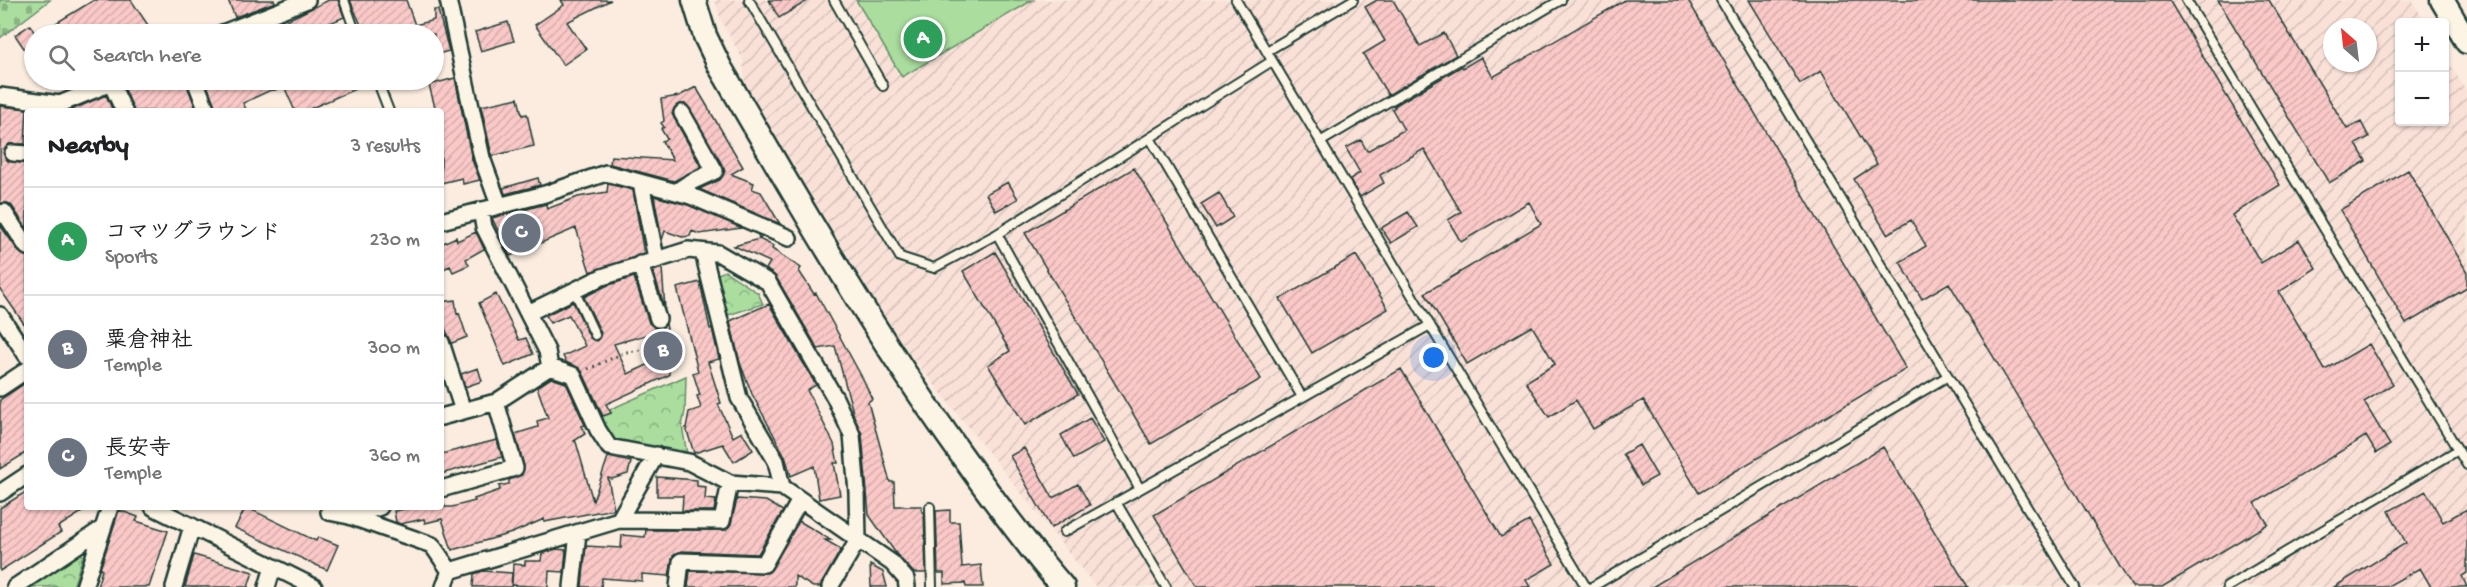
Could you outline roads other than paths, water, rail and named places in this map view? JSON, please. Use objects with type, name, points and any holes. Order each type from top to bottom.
[{"type":"street","points":[[260,24],[307,0]]},
{"type":"street","points":[[448,0],[482,158],[499,205]]},
{"type":"street","points":[[694,0],[705,36],[720,67],[875,328],[918,394],[1027,546],[1063,587]]},
{"type":"street","points":[[2442,0],[2467,42]]},
{"type":"street","points":[[0,96],[43,107],[60,104],[93,90]]},
{"type":"street","points":[[117,90],[123,108]]},
{"type":"street","points":[[199,90],[206,108]]},
{"type":"street","points":[[677,191],[715,171],[682,113]]},
{"type":"street","points":[[444,220],[545,194],[606,173],[677,191],[789,237]]},
{"type":"street","points":[[641,183],[656,258]]},
{"type":"street","points":[[481,210],[484,227],[547,351],[550,367]]},
{"type":"street","points":[[0,215],[4,212],[24,243]]},
{"type":"street","points":[[528,313],[602,277],[656,258],[688,250],[718,253],[768,282],[835,398],[852,435],[858,540],[830,587]]},
{"type":"street","points":[[703,252],[739,398],[776,461],[782,487]]},
{"type":"street","points":[[640,264],[658,319]]},
{"type":"street","points":[[0,315],[24,351]]},
{"type":"street","points":[[14,336],[24,329]]},
{"type":"street","points":[[444,351],[463,411]]},
{"type":"street","points":[[550,367],[573,375],[598,430],[609,447],[689,462],[730,483],[782,487],[892,563],[911,586]]},
{"type":"street","points":[[444,416],[496,402],[550,367]]},
{"type":"street","points":[[0,388],[24,372]]},
{"type":"street","points":[[444,488],[514,468],[496,402]]},
{"type":"street","points":[[619,520],[656,455]]},
{"type":"street","points":[[0,492],[24,477]]},
{"type":"street","points":[[450,571],[619,520],[722,521],[730,483]]},
{"type":"street","points":[[678,587],[681,561],[764,564],[800,500]]},
{"type":"street","points":[[84,587],[109,510]]},
{"type":"street","points":[[159,510],[314,587]]},
{"type":"street","points":[[329,510],[329,512],[349,516],[432,545],[450,571]]},
{"type":"street","points":[[349,516],[370,510]]},
{"type":"street","points":[[174,587],[192,526]]},
{"type":"street","points":[[15,587],[103,528]]},
{"type":"street","points":[[572,587],[578,532]]},
{"type":"street","points":[[267,587],[273,567]]},
{"type":"street","points":[[444,587],[450,571]]},
{"type":"lane","points":[[344,0],[352,24]]},
{"type":"lane","points":[[749,0],[900,257],[934,268],[997,234],[1272,61]]},
{"type":"lane","points":[[834,0],[883,86]]},
{"type":"lane","points":[[1236,0],[1586,587]]},
{"type":"lane","points":[[1267,51],[1353,0]]},
{"type":"lane","points":[[1320,141],[1561,0]]},
{"type":"lane","points":[[1721,0],[2075,587]]},
{"type":"lane","points":[[2186,0],[2467,465]]},
{"type":"lane","points":[[380,90],[388,108]]},
{"type":"lane","points":[[1150,138],[1302,397]]},
{"type":"lane","points":[[997,234],[1140,489]]},
{"type":"lane","points":[[574,290],[596,335]]},
{"type":"lane","points":[[1064,532],[1430,325]]},
{"type":"lane","points":[[1592,587],[1948,376]]},
{"type":"lane","points":[[2227,587],[2458,450]]},
{"type":"lane","points":[[1116,502],[1166,587]]},
{"type":"lane","points":[[930,507],[932,587]]},
{"type":"place","name":"コマツグラウンド","points":[[923,39]]},
{"type":"place","name":"長安寺","points":[[521,233]]},
{"type":"place","name":"粟倉神社","points":[[663,351]]}]
